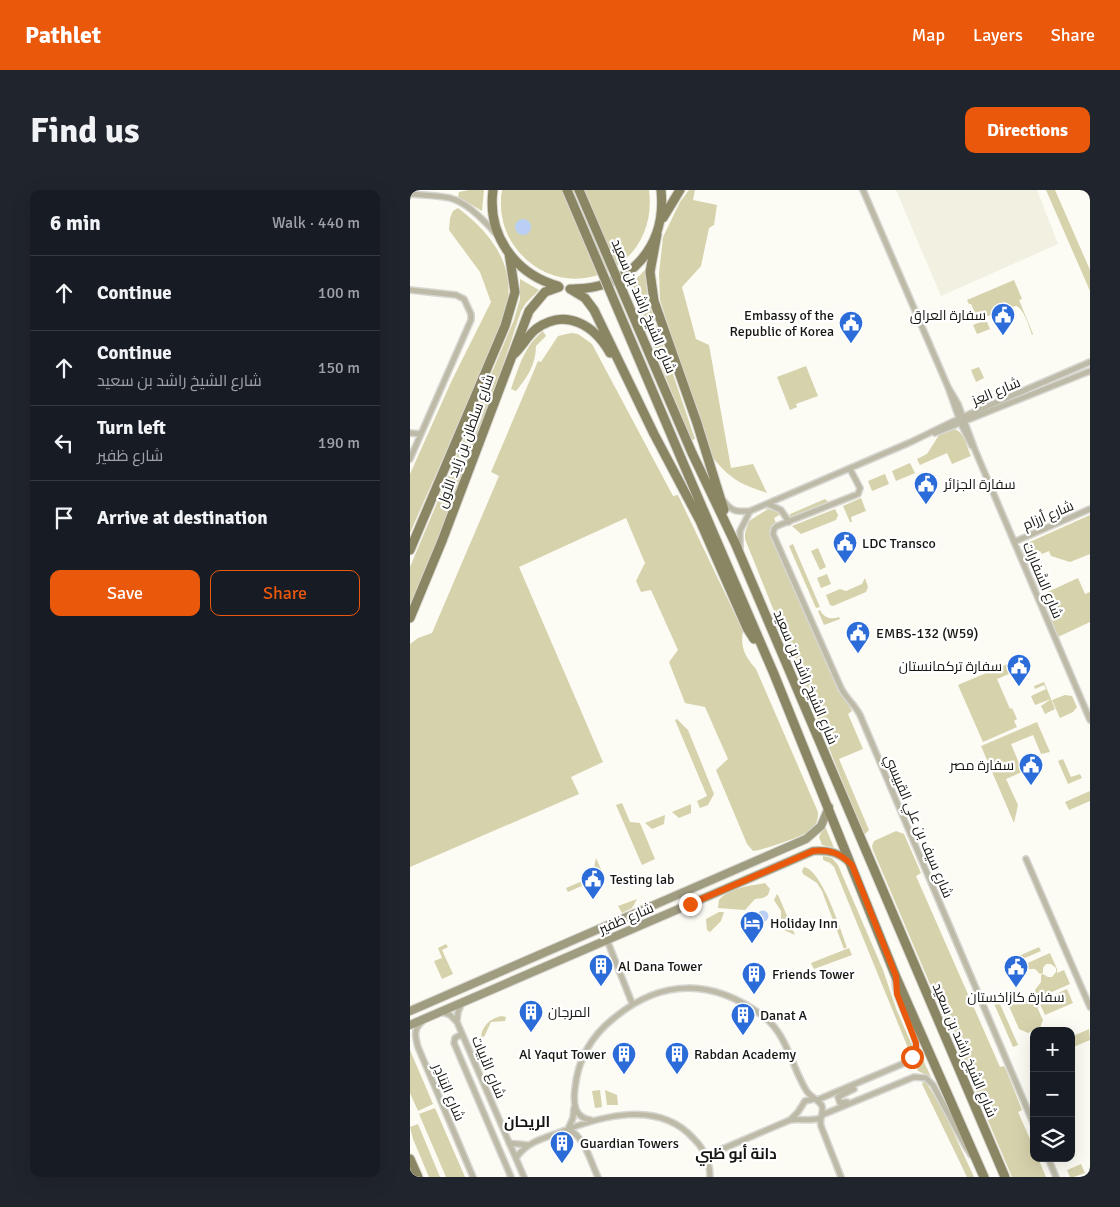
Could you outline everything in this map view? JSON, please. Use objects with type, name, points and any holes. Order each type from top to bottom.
[{"type":"main road","points":[[494,190],[493,215],[500,238],[508,253],[526,271],[547,283],[559,287],[586,288],[601,286],[622,276],[641,261],[657,234]]},
{"type":"main road","name":"شارع الشيخ راشد بن سعيد","points":[[567,190],[774,674],[896,976],[984,1177]]},
{"type":"main road","name":"شارع الشيخ راشد بن سعيد","points":[[579,190],[692,453],[735,543],[1004,1177]]},
{"type":"main road","points":[[661,190],[662,213],[650,272],[654,301],[697,423],[735,543]]},
{"type":"main road","points":[[660,224],[680,190]]},
{"type":"main road","name":"شارع سلطان بن زايد الأول","points":[[410,550],[505,326],[515,292],[508,253]]},
{"type":"main road","name":"شارع سلطان بن زايد الأول","points":[[410,618],[442,541],[526,318],[533,304],[545,292],[559,287]]},
{"type":"main road","points":[[570,288],[585,298],[594,310],[654,434],[700,521],[747,628],[774,674]]},
{"type":"main road","points":[[511,357],[537,328],[553,321],[571,320],[580,322],[601,338],[617,365],[626,375]]},
{"type":"main road","name":"شارع ظفير","points":[[410,1010],[806,839],[821,826],[829,807]]},
{"type":"main road","name":"شارع ظفير","points":[[410,1025],[813,851],[835,852],[852,865]]},
{"type":"main road","points":[[410,1159],[418,1177]]},
{"type":"street","name":"شارع السَّفارات","points":[[863,190],[948,387],[958,404],[962,420],[1090,720]]},
{"type":"street","points":[[410,194],[451,198],[469,208],[484,220],[500,238]]},
{"type":"street","points":[[410,290],[456,295],[464,299],[471,314],[471,320],[410,459]]},
{"type":"street","name":"شارع العِز","points":[[750,511],[962,420],[1090,362]]},
{"type":"street","name":"شارع العِز","points":[[962,420],[1090,370]]},
{"type":"street","points":[[410,433],[421,434]]},
{"type":"street","name":"شارع سيف بن علي القبيسي","points":[[850,469],[856,483],[855,490],[851,496],[782,524],[777,532],[778,540],[841,688],[860,715],[1031,1117]]},
{"type":"street","points":[[719,495],[730,509],[735,512],[750,511]]},
{"type":"street","points":[[768,504],[781,510],[789,522]]},
{"type":"street","name":"شارع أرزام","points":[[1014,542],[1090,509]]},
{"type":"street","points":[[740,557],[740,531],[750,511]]},
{"type":"street","points":[[1026,859],[1090,1007]]},
{"type":"street","points":[[607,940],[632,1003]]},
{"type":"street","points":[[790,1120],[805,1101],[816,1100],[871,1078],[907,1062],[912,1057],[916,1049],[915,1040],[897,994],[896,976]]},
{"type":"street","points":[[568,1129],[573,1118],[574,1091],[578,1070],[588,1046],[600,1029],[632,1003],[656,993],[686,988],[716,992],[744,1004],[764,1017],[779,1033],[806,1090],[822,1106],[822,1129],[841,1177]]},
{"type":"street","points":[[457,1022],[458,1012],[462,1003]]},
{"type":"street","points":[[441,1012],[450,1015],[457,1022]]},
{"type":"street","name":"شارع البَنادِر","points":[[427,1018],[418,1025],[414,1034],[473,1177]]},
{"type":"street","name":"شارع الأبيات","points":[[457,1022],[524,1177]]},
{"type":"street","points":[[462,1034],[454,1039],[454,1045],[511,1177]]},
{"type":"street","points":[[706,1156],[790,1120],[802,1118],[813,1120],[916,1076],[929,1080],[935,1088],[966,1147],[976,1159]]},
{"type":"street","points":[[871,1078],[864,1084],[839,1096],[838,1100],[840,1103],[843,1103],[868,1092],[876,1092]]},
{"type":"street","points":[[574,1106],[580,1116],[591,1120]]},
{"type":"street","points":[[509,1144],[528,1145],[591,1120],[625,1114],[645,1115],[677,1124],[688,1132],[706,1156],[710,1177]]},
{"type":"street","points":[[568,1129],[575,1133],[581,1141],[598,1177]]},
{"type":"street","points":[[516,1158],[528,1145]]},
{"type":"street","points":[[502,1156],[513,1151]]},
{"type":"street","points":[[1050,1162],[1056,1177]]},
{"type":"shaded area","points":[[484,190],[482,211],[458,197],[459,192]]},
{"type":"shaded area","points":[[502,190],[649,190],[648,219],[638,244],[622,262],[601,274],[577,279],[553,275],[530,263],[511,241],[505,229],[502,216]]},
{"type":"shaded area","points":[[689,190],[695,190],[693,200],[717,205],[714,225],[709,228],[701,266],[682,287],[696,339],[709,345],[731,468],[753,464],[767,493],[734,479],[709,453],[660,300],[659,273],[663,237],[680,202]]},
{"type":"shaded area","points":[[896,190],[1037,190],[1058,244],[941,296]]},
{"type":"shaded area","points":[[1046,190],[1055,190],[1090,270],[1090,291]]},
{"type":"shaded area","points":[[458,208],[483,231],[501,256],[506,271],[508,302],[504,320],[410,533],[410,474],[452,380],[491,302],[480,272],[449,230],[450,218],[453,211]]},
{"type":"shaded area","points":[[645,270],[648,301],[695,439],[691,440],[629,286]]},
{"type":"shaded area","points":[[520,279],[539,290],[521,311],[495,389],[436,548],[410,609],[410,567],[514,320],[520,299]]},
{"type":"shaded area","points":[[1014,280],[1022,299],[1019,300],[1033,334],[1032,335],[1026,318],[1019,307],[1016,306],[1008,309],[1005,302],[995,306],[997,312],[975,322],[973,319],[977,317],[967,300]]},
{"type":"shaded area","points":[[986,320],[990,329],[977,334],[973,325]]},
{"type":"shaded area","points":[[543,331],[546,336],[536,346],[533,365],[527,376],[516,391],[511,389],[527,350]]},
{"type":"shaded area","points":[[571,333],[578,334],[592,344],[673,496],[678,495],[743,631],[742,642],[744,652],[756,669],[818,812],[817,822],[807,833],[774,845],[753,851],[747,844],[716,770],[728,759],[705,707],[685,703],[669,662],[678,650],[651,590],[641,592],[636,581],[645,563],[626,518],[519,567],[603,762],[571,777],[579,794],[410,867],[410,644],[418,638],[432,633],[499,476],[491,472],[538,361],[541,362],[558,336]]},
{"type":"shaded area","points":[[806,366],[818,396],[796,404],[797,407],[790,410],[777,377]]},
{"type":"shaded area","points":[[979,367],[984,378],[976,382],[971,370]]},
{"type":"shaded area","points":[[953,429],[960,432],[971,456],[952,464],[947,453],[920,465],[917,459],[927,454],[939,435]]},
{"type":"shaded area","points":[[910,463],[915,473],[896,481],[892,471]]},
{"type":"shaded area","points":[[885,474],[889,484],[872,491],[868,481]]},
{"type":"shaded area","points":[[861,498],[866,511],[851,517],[852,522],[850,522],[843,506]]},
{"type":"shaded area","points":[[825,499],[834,507],[791,524],[790,514]]},
{"type":"shaded area","points":[[768,509],[781,514],[774,518],[776,523],[771,526],[770,533],[820,647],[852,711],[848,714],[863,749],[839,759],[869,830],[864,835],[745,539],[749,521]]},
{"type":"shaded area","points":[[835,509],[838,515],[836,520],[801,534],[792,526]]},
{"type":"shaded area","points":[[1090,515],[1090,554],[1070,562],[1051,556],[1049,551],[1042,554],[1040,551],[1033,554],[1037,567],[1033,569],[1029,567],[1022,551],[1023,545]]},
{"type":"shaded area","points":[[793,544],[820,607],[816,608],[789,546]]},
{"type":"shaded area","points":[[818,548],[826,567],[820,570],[811,551]]},
{"type":"shaded area","points":[[827,574],[831,584],[821,588],[817,578]]},
{"type":"shaded area","points":[[1038,575],[1042,576],[1046,586],[1038,590],[1034,580]]},
{"type":"shaded area","points":[[865,578],[868,587],[866,592],[833,606],[830,605],[826,595],[840,589],[846,591],[862,584]]},
{"type":"shaded area","points":[[1078,578],[1085,594],[1090,592],[1090,622],[1058,637],[1041,595]]},
{"type":"shaded area","points":[[820,610],[828,618],[839,617],[840,619],[824,625],[818,611]]},
{"type":"shaded area","points":[[1012,662],[1016,671],[997,679],[1010,709],[1012,708],[1017,719],[1014,721],[1017,727],[983,742],[958,685]]},
{"type":"shaded area","points":[[1044,682],[1051,699],[1035,705],[1031,696],[1046,689],[1044,685],[1035,689],[1034,686]]},
{"type":"shaded area","points":[[1065,695],[1072,696],[1077,707],[1073,712],[1060,718],[1052,700]]},
{"type":"shaded area","points":[[1051,699],[1055,709],[1045,714],[1041,706]]},
{"type":"shaded area","points":[[677,719],[688,730],[714,794],[708,805],[700,808],[697,801],[707,796],[675,720]]},
{"type":"shaded area","points":[[1037,722],[1050,752],[1041,754],[1033,735],[1011,744],[1019,763],[1031,759],[1031,768],[1006,779],[1018,805],[1014,823],[981,746]]},
{"type":"shaded area","points":[[1063,759],[1071,777],[1080,774],[1082,778],[1068,784],[1058,761]]},
{"type":"shaded area","points":[[1090,791],[1090,801],[1069,810],[1065,802]]},
{"type":"shaded area","points":[[622,803],[630,822],[640,823],[655,859],[642,865],[616,805]]},
{"type":"shaded area","points":[[691,804],[691,813],[679,818],[672,812]]},
{"type":"shaded area","points":[[665,815],[664,824],[652,829],[645,823]]},
{"type":"shaded area","points":[[825,826],[834,848],[822,845],[819,837]]},
{"type":"shaded area","points":[[896,831],[904,834],[921,873],[916,876],[1000,1067],[1004,1066],[1022,1110],[1018,1112],[1030,1139],[1030,1162],[1040,1162],[1046,1177],[1012,1177],[873,850],[874,841]]},
{"type":"shaded area","points":[[823,856],[832,858],[838,865],[883,970],[897,1011],[912,1045],[910,1053],[834,867],[823,860]]},
{"type":"shaded area","points":[[596,858],[604,876],[568,892],[566,888],[592,877]]},
{"type":"shaded area","points":[[804,867],[811,871],[824,889],[836,915],[847,947],[844,949],[822,891],[817,883],[803,874]]},
{"type":"shaded area","points":[[765,883],[770,889],[768,895],[755,899],[745,910],[718,908],[719,900],[729,892]]},
{"type":"shaded area","points":[[777,894],[795,935],[784,930],[781,923],[781,911],[774,900]]},
{"type":"shaded area","points":[[637,899],[632,908],[622,913],[618,906]]},
{"type":"shaded area","points":[[719,912],[724,912],[721,921],[710,932],[707,930],[706,919]]},
{"type":"shaded area","points":[[446,944],[448,947],[442,950],[453,974],[442,979],[434,961],[442,958],[438,948]]},
{"type":"shaded area","points":[[1039,947],[1041,951],[1011,964],[1010,960]]},
{"type":"shaded area","points":[[849,948],[852,955],[814,969],[811,963]]},
{"type":"shaded area","points":[[1050,953],[1057,969],[1057,973],[1064,970],[1070,984],[1036,999],[1034,996],[1035,990],[1041,982],[1041,975],[1052,977],[1056,972],[1056,968],[1051,964],[1046,964],[1043,968],[1043,973],[1040,974],[1035,969],[1024,969],[1023,965]]},
{"type":"shaded area","points":[[1067,989],[1073,1003],[1045,1015],[1039,1002]]},
{"type":"shaded area","points":[[1032,996],[1043,1020],[1040,1027],[1030,1027],[1030,1032],[1028,1033],[1019,1029],[1009,1006]]},
{"type":"shaded area","points":[[997,997],[1018,1045],[1013,1047],[992,999]]},
{"type":"shaded area","points":[[501,1016],[506,1017],[505,1021],[491,1022],[484,1037],[481,1036],[483,1029],[488,1023]]},
{"type":"shaded area","points":[[1089,1029],[1090,1040],[1075,1046],[1075,1035]]},
{"type":"shaded area","points":[[410,1050],[433,1104],[418,1111],[410,1093]]},
{"type":"shaded area","points":[[919,1051],[931,1077],[918,1071],[915,1063]]},
{"type":"shaded area","points":[[926,1082],[945,1114],[974,1177],[967,1177],[922,1084]]},
{"type":"shaded area","points":[[600,1090],[602,1107],[595,1108],[592,1091]]},
{"type":"shaded area","points":[[605,1090],[617,1095],[618,1105],[607,1105]]},
{"type":"shaded area","points":[[435,1108],[465,1177],[446,1177],[419,1114]]},
{"type":"shaded area","points":[[418,1124],[440,1177],[429,1177],[413,1139],[410,1127]]},
{"type":"shaded area","points":[[1081,1164],[1085,1173],[1070,1177],[1067,1170]]},
{"type":"water","points":[[520,219],[526,219],[531,224],[529,233],[520,235],[515,230],[515,224]]},
{"type":"water","points":[[763,910],[769,916],[763,922],[757,916]]},
{"type":"place","name":"سفارة العراق","points":[[1003,336]]},
{"type":"place","name":"Embassy of the Republic of Korea","points":[[851,344]]},
{"type":"place","name":"سفارة الجزائر","points":[[926,505]]},
{"type":"place","name":"LDC Transco","points":[[845,564]]},
{"type":"place","name":"EMBS-132 (W59)","points":[[858,654]]},
{"type":"place","name":"سفارة تركمانستان","points":[[1019,687]]},
{"type":"place","name":"سفارة مصر","points":[[1031,786]]},
{"type":"place","name":"Testing lab","points":[[593,900]]},
{"type":"place","name":"Holiday Inn","points":[[752,944]]},
{"type":"place","name":"Al Dana Tower","points":[[601,987]]},
{"type":"place","name":"سفارة كازاخستان","points":[[1016,988]]},
{"type":"place","name":"Friends Tower","points":[[754,995]]},
{"type":"place","name":"المرجان","points":[[531,1033]]},
{"type":"place","name":"Danat A","points":[[743,1036]]},
{"type":"place","name":"Al Yaqut Tower","points":[[624,1075]]},
{"type":"place","name":"Rabdan Academy","points":[[677,1075]]},
{"type":"place","name":"Guardian Towers","points":[[562,1164]]},
{"type":"district","name":"الريحان","points":[[527,1122]]},
{"type":"district","name":"دانة أبو ظبي","points":[[736,1154]]},
{"type":"route","points":[[690,904],[813,851],[835,852],[842,856],[852,865],[896,976],[897,994],[916,1043],[916,1049],[912,1057]]}]
